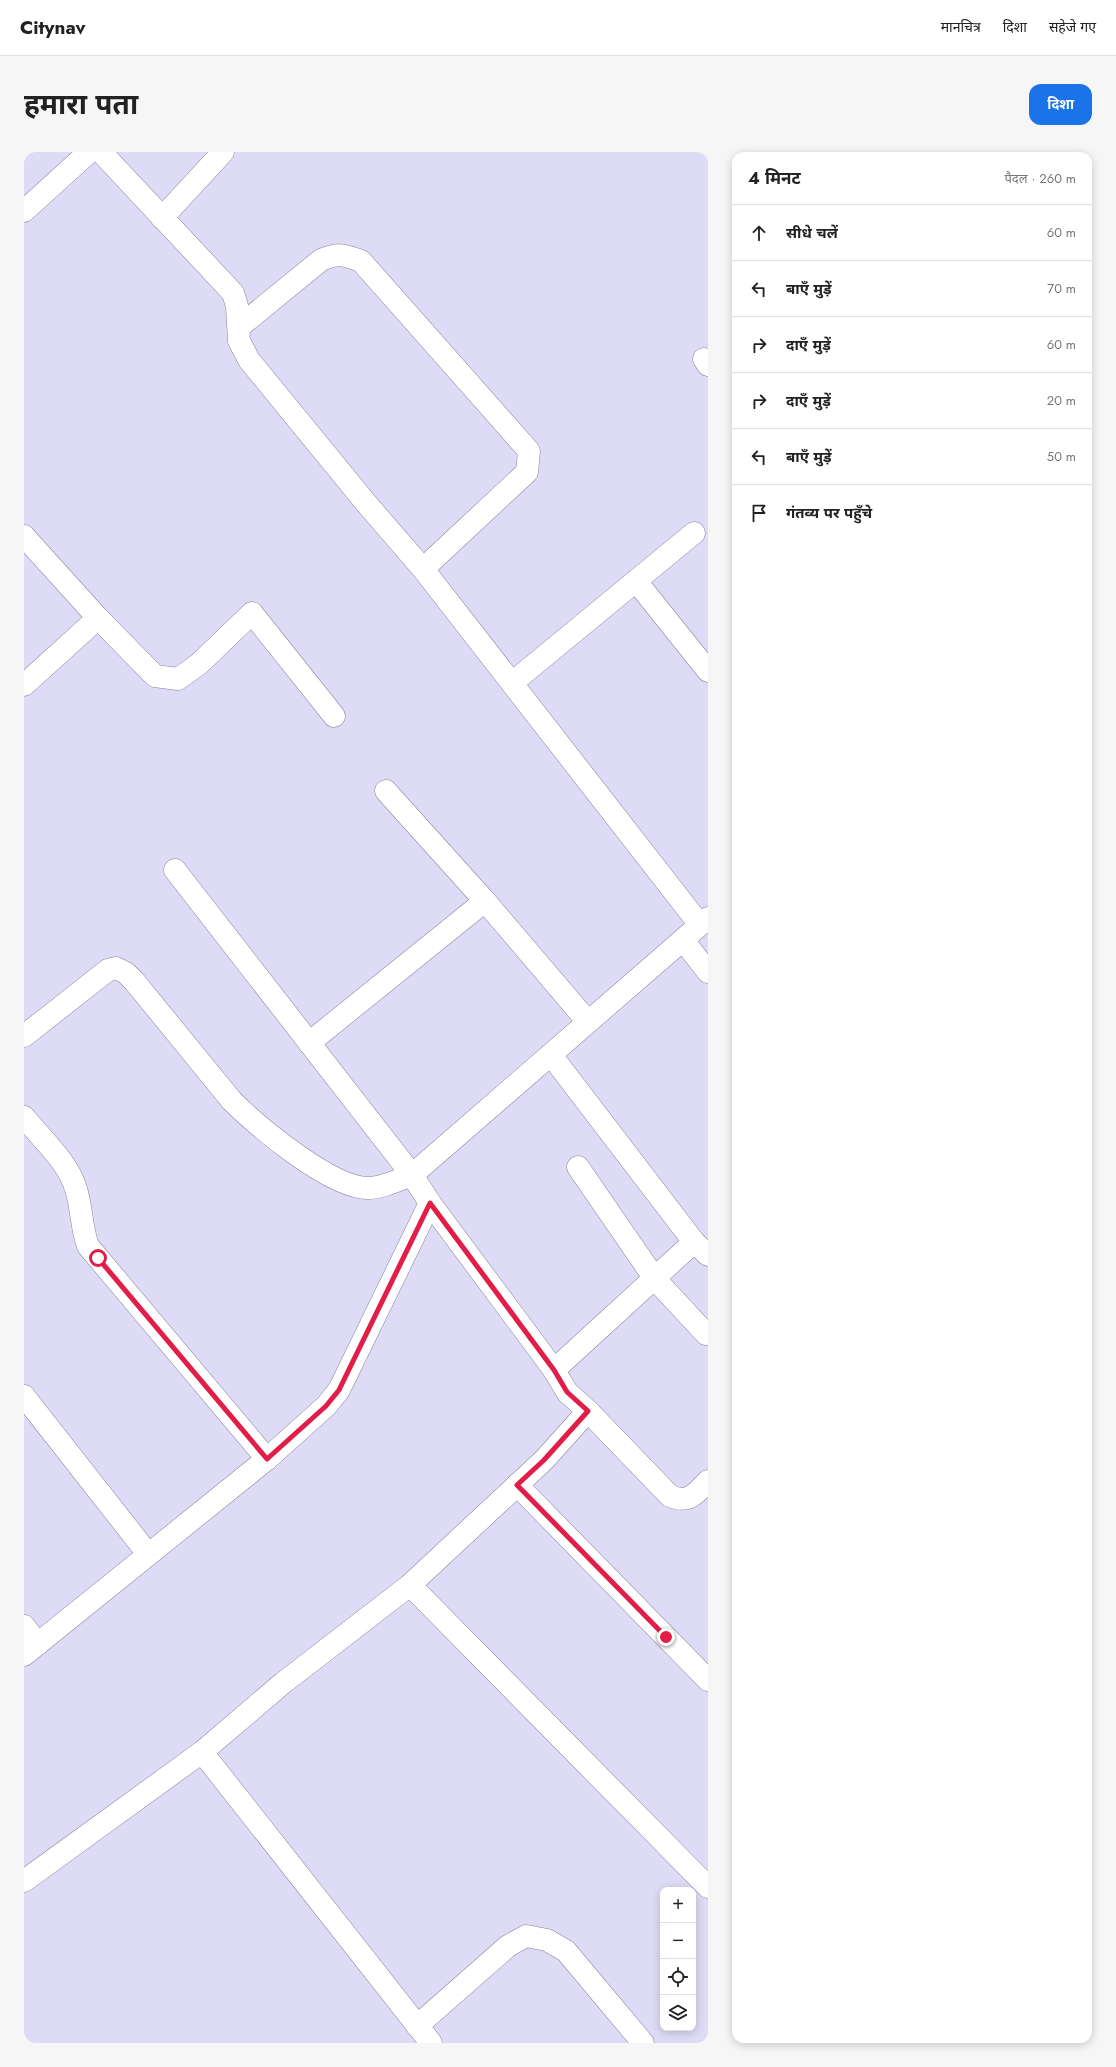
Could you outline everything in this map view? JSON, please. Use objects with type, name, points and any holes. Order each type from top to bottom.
[{"type":"street","points":[[24,211],[89,152]]},
{"type":"street","points":[[24,1036],[108,970],[116,968],[134,981],[232,1101],[268,1135],[336,1180],[352,1186],[368,1188],[412,1176],[704,922],[512,683],[423,569],[366,503],[249,360],[239,341],[237,306],[233,293],[100,152]]},
{"type":"street","points":[[162,218],[223,152]]},
{"type":"street","points":[[239,327],[321,260],[334,254],[362,261],[529,451],[527,472],[423,569]]},
{"type":"street","points":[[512,683],[694,533]]},
{"type":"street","points":[[24,536],[98,618],[155,676],[178,679],[199,664],[252,613],[334,716]]},
{"type":"street","points":[[636,581],[708,671]]},
{"type":"street","points":[[24,685],[98,618]]},
{"type":"street","points":[[386,791],[485,901],[588,1022]]},
{"type":"street","points":[[175,870],[412,1176],[430,1203],[554,1370],[567,1392],[588,1411],[670,1496],[678,1499],[690,1498],[708,1481]]},
{"type":"street","points":[[309,1043],[485,901]]},
{"type":"street","points":[[683,940],[708,972]]},
{"type":"street","points":[[551,1055],[701,1248],[655,1279],[554,1370]]},
{"type":"street","points":[[24,1117],[69,1172],[81,1208],[82,1227],[88,1246],[267,1459]]},
{"type":"street","points":[[578,1167],[655,1279],[707,1334]]},
{"type":"street","points":[[24,1626],[31,1650],[267,1459],[326,1406],[339,1390],[430,1203]]},
{"type":"street","points":[[24,1396],[148,1554]]},
{"type":"street","points":[[28,1871],[202,1752],[283,1683],[410,1584],[544,1460],[588,1411]]},
{"type":"street","points":[[517,1485],[708,1680]]},
{"type":"street","points":[[410,1584],[708,1887]]},
{"type":"street","points":[[202,1752],[431,2043]]},
{"type":"street","points":[[417,2026],[508,1946],[526,1936],[547,1940],[566,1951],[643,2043]]},
{"type":"route","points":[[98,1258],[267,1459],[326,1406],[339,1390],[430,1203],[554,1370],[567,1392],[588,1411],[544,1460],[517,1485],[666,1637]]}]
